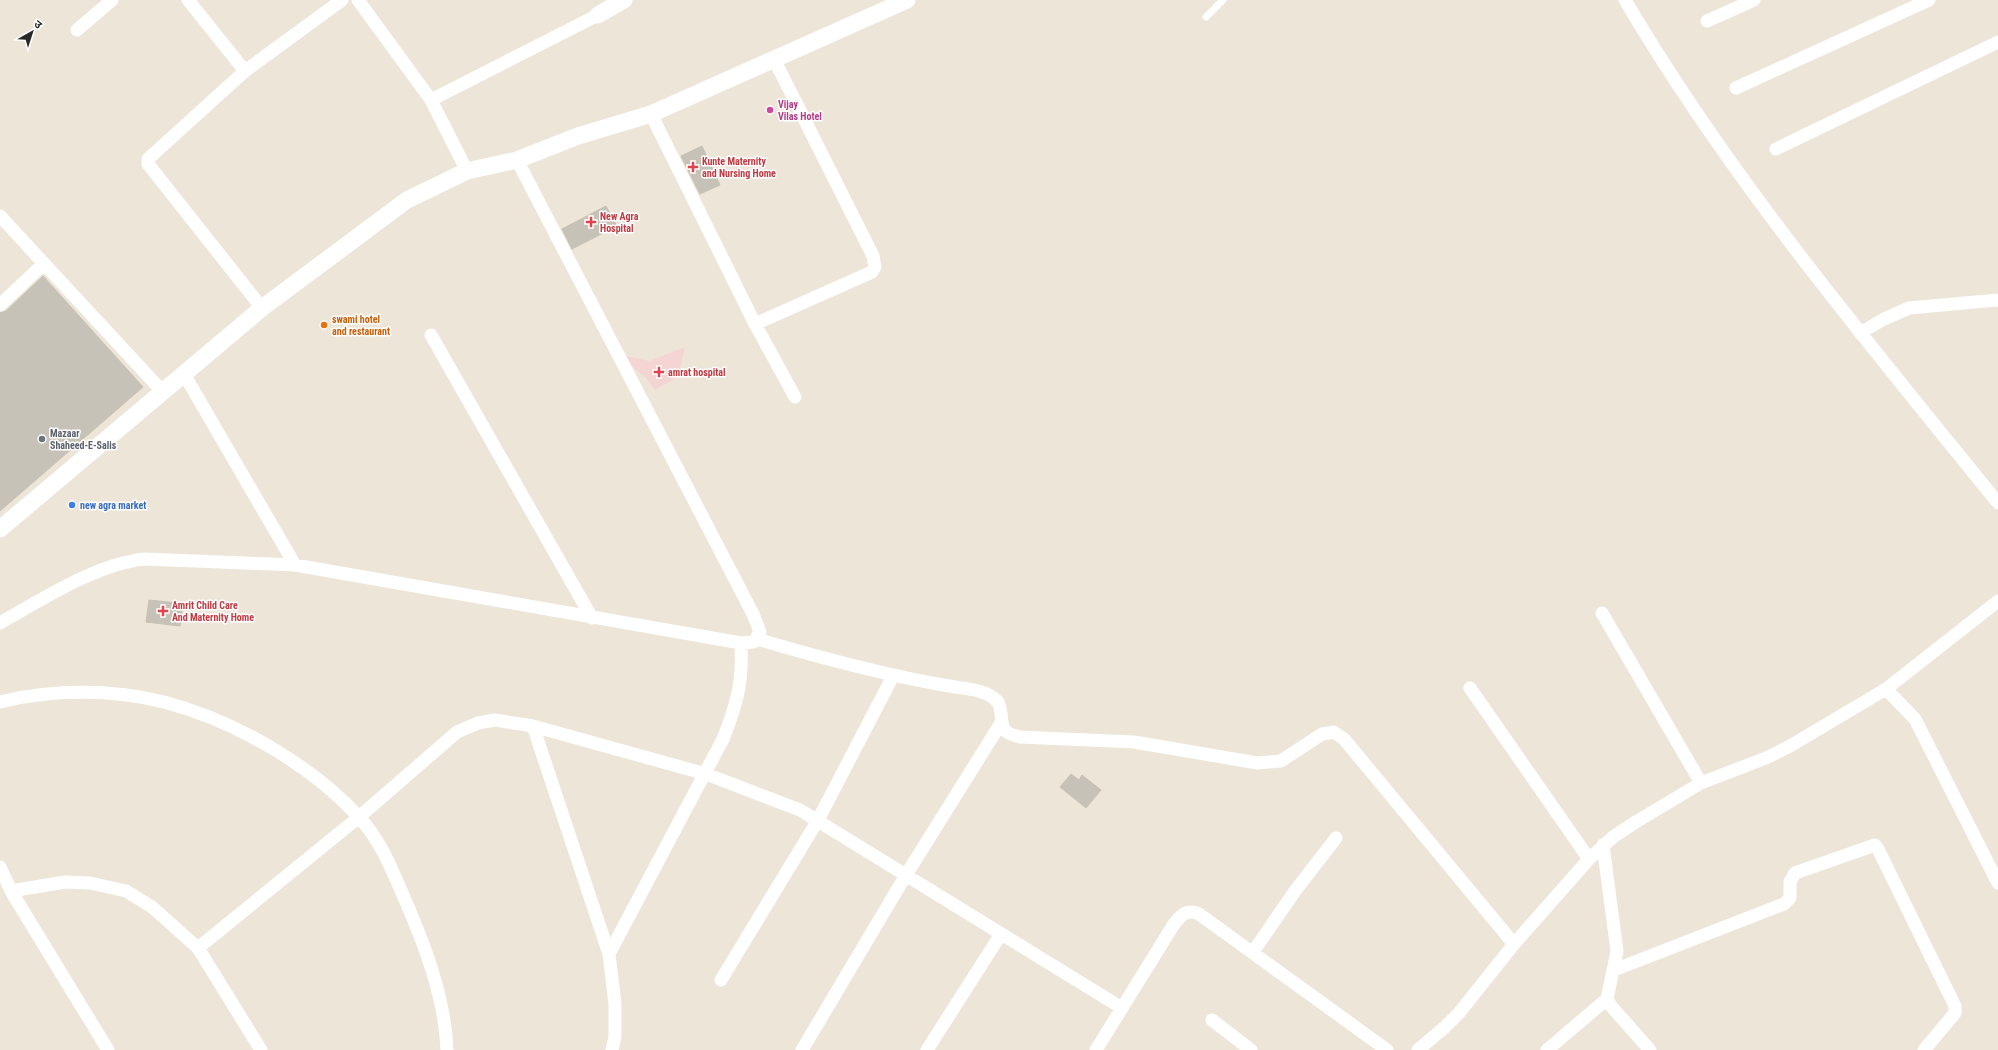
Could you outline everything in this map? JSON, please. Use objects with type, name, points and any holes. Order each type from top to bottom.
[{"type":"street","points":[[77,30],[112,0]]},
{"type":"street","points":[[188,0],[245,71]]},
{"type":"street","points":[[262,308],[148,162],[152,154],[245,71],[342,0]]},
{"type":"street","points":[[358,0],[431,100],[467,171]]},
{"type":"street","points":[[431,100],[598,15],[624,0]]},
{"type":"street","points":[[0,529],[262,308],[406,200],[467,171],[517,160],[578,136],[651,114],[907,0]]},
{"type":"street","points":[[1625,0],[1695,112],[1860,333],[1998,503]]},
{"type":"street","points":[[1707,21],[1754,0]]},
{"type":"street","points":[[1736,88],[1929,0]]},
{"type":"street","points":[[1776,149],[1998,42]]},
{"type":"street","points":[[755,324],[872,272],[875,267],[873,256],[774,59]]},
{"type":"street","points":[[651,114],[755,324],[795,397]]},
{"type":"street","points":[[0,623],[97,571],[121,562],[144,559],[295,565],[741,644],[754,642],[757,639],[760,629],[753,614],[517,160]]},
{"type":"street","points":[[0,216],[163,392]]},
{"type":"street","points":[[0,305],[37,270],[45,265]]},
{"type":"street","points":[[1860,333],[1884,318],[1909,308],[1998,300]]},
{"type":"street","points":[[431,335],[592,618]]},
{"type":"street","points":[[184,374],[295,565]]},
{"type":"street","points":[[1418,1050],[1445,1028],[1459,1013],[1514,944],[1589,859],[1603,846],[1634,823],[1701,783],[1766,758],[1790,746],[1886,690],[1998,601]]},
{"type":"street","points":[[1602,613],[1701,783]]},
{"type":"street","points":[[757,639],[819,658],[893,676],[985,693],[998,702],[1001,723],[1008,733],[1020,737],[1134,742],[1257,763],[1272,763],[1281,761],[1322,734],[1334,732],[1344,739],[1514,944]]},
{"type":"street","points":[[610,954],[706,774],[723,739],[735,710],[741,683],[741,644]]},
{"type":"street","points":[[721,980],[818,820],[893,676]]},
{"type":"street","points":[[1470,688],[1589,859]]},
{"type":"street","points":[[1886,690],[1915,719],[1998,883]]},
{"type":"street","points":[[0,702],[19,697],[77,693],[136,697],[164,702],[211,718],[247,735],[282,755],[330,790],[358,817],[388,860],[426,952],[440,1002],[446,1033],[446,1050]]},
{"type":"street","points":[[198,948],[358,817],[457,732],[478,723],[495,720],[534,726],[706,774],[780,801],[818,820],[1122,1008]]},
{"type":"street","points":[[802,1050],[906,875],[1001,723]]},
{"type":"street","points":[[534,726],[610,954],[615,1004],[615,1037],[612,1050]]},
{"type":"street","points":[[1253,952],[1295,891],[1336,838]]},
{"type":"street","points":[[1614,970],[1784,904],[1790,898],[1790,882],[1795,873],[1874,845],[1878,849],[1955,1006],[1955,1013],[1924,1050]]},
{"type":"street","points":[[1547,1050],[1607,999],[1617,951],[1603,846]]},
{"type":"street","points":[[0,867],[11,891],[108,1050]]},
{"type":"street","points":[[11,891],[65,882],[90,883],[126,891],[152,906],[198,948],[261,1050]]},
{"type":"street","points":[[1096,1050],[1174,924],[1181,915],[1186,912],[1193,912],[1199,914],[1253,952],[1387,1050]]},
{"type":"street","points":[[927,1050],[1001,934]]},
{"type":"street","points":[[1607,999],[1610,1006],[1650,1050]]},
{"type":"street","points":[[1212,1020],[1251,1050]]},
{"type":"lane","points":[[1206,16],[1223,0]]},
{"type":"shaded area","name":"amrat hospital","points":[[685,347],[678,377],[655,390],[646,378],[633,367],[626,356],[649,361]]},
{"type":"building","points":[[702,146],[720,185],[700,194],[681,156]]},
{"type":"building","points":[[606,206],[617,226],[572,249],[562,229]]},
{"type":"building","name":"Mazaar Shaheed-E-Salis","points":[[43,276],[143,387],[0,511],[0,313],[6,311]]},
{"type":"building","points":[[149,600],[177,603],[176,609],[182,610],[180,626],[146,622]]},
{"type":"building","points":[[1071,774],[1079,780],[1082,775],[1101,790],[1086,808],[1060,787]]},
{"type":"place","name":"Vijay Vilas Hotel","points":[[770,110]]},
{"type":"place","name":"Kunte Maternity and Nursing Home","points":[[693,167]]},
{"type":"place","name":"New Agra Hospital","points":[[591,222]]},
{"type":"place","name":"swami hotel and restaurant","points":[[324,325]]},
{"type":"place","name":"amrat hospital","points":[[659,372]]},
{"type":"place","name":"Mazaar Shaheed-E-Salis","points":[[42,439]]},
{"type":"place","name":"new agra market","points":[[72,505]]},
{"type":"place","name":"Amrit Child Care And Maternity Home","points":[[163,611]]}]
